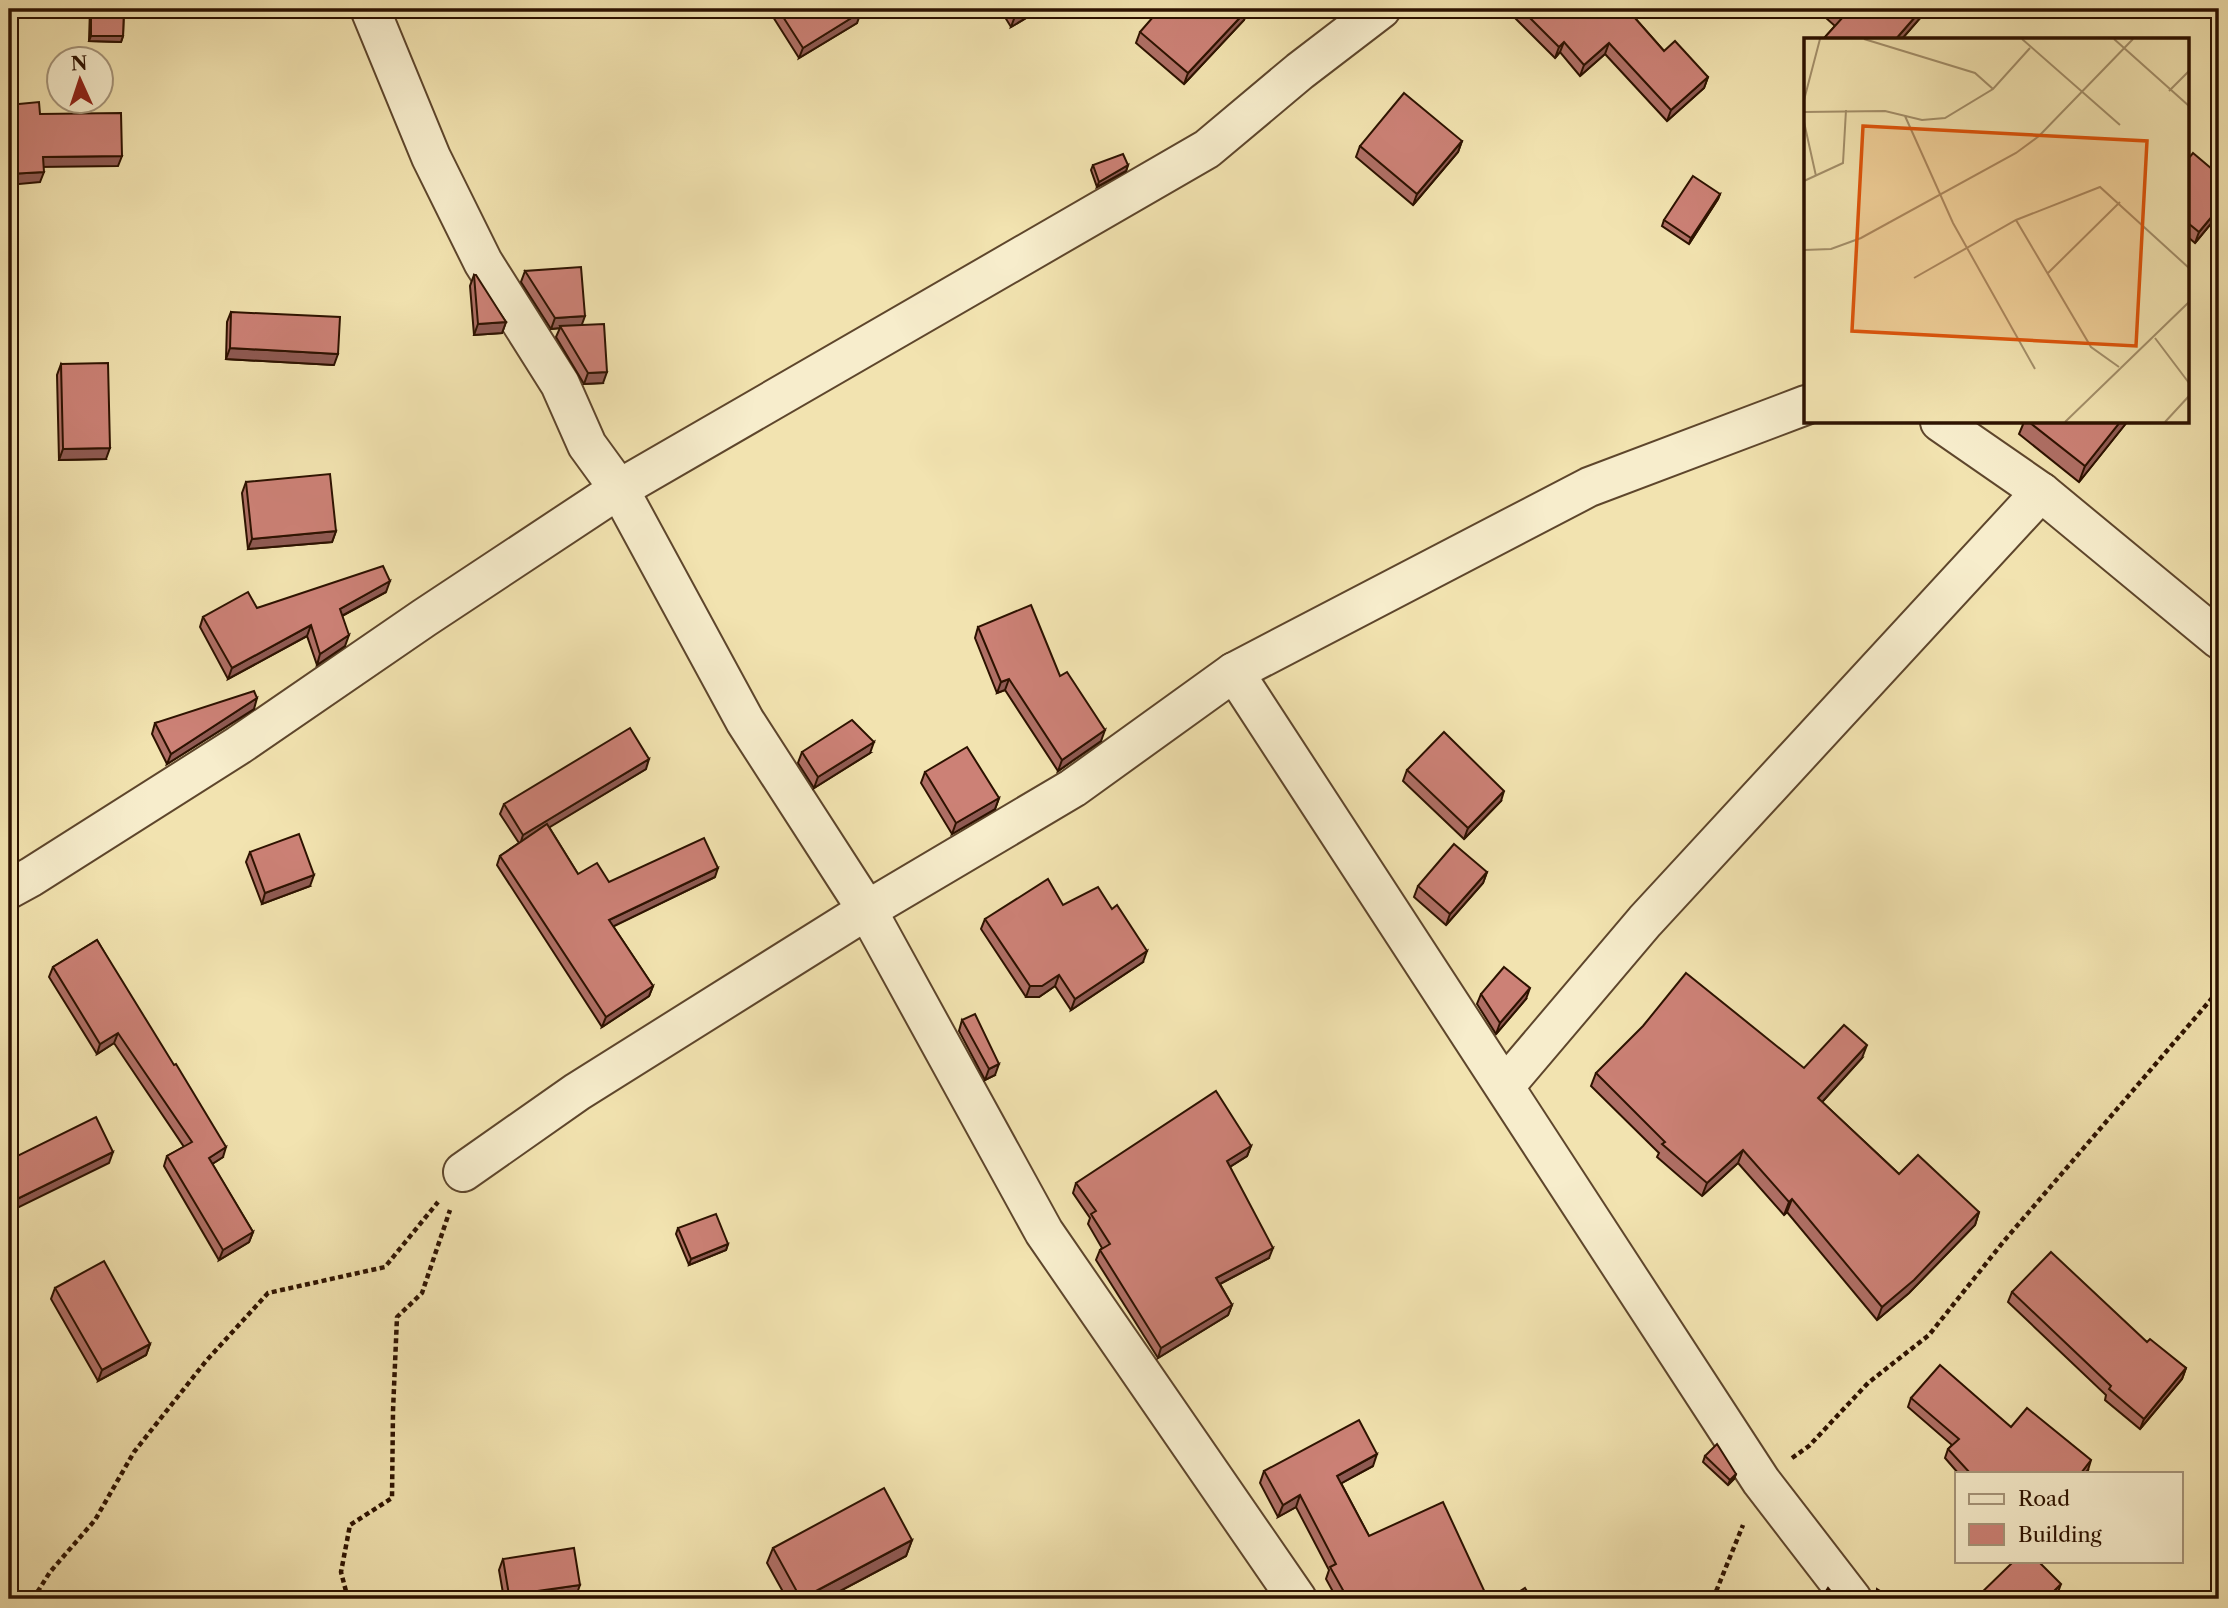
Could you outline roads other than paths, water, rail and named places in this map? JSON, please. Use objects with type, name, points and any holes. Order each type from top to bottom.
[{"type":"street","points":[[370,9],[431,157],[483,261],[560,384],[587,445],[619,489],[745,721],[867,909],[1044,1232],[1297,1599]]},
{"type":"street","points":[[9,889],[239,745],[619,489],[1207,149],[1300,71],[1381,9]]},
{"type":"street","points":[[463,1172],[577,1092],[867,909],[1073,788],[1234,672],[1589,487],[1804,406]]},
{"type":"street","points":[[1943,424],[2041,492],[2219,639]]},
{"type":"street","points":[[1505,1086],[1645,921],[2041,492]]},
{"type":"street","points":[[1234,672],[1761,1481],[1852,1599]]}]
